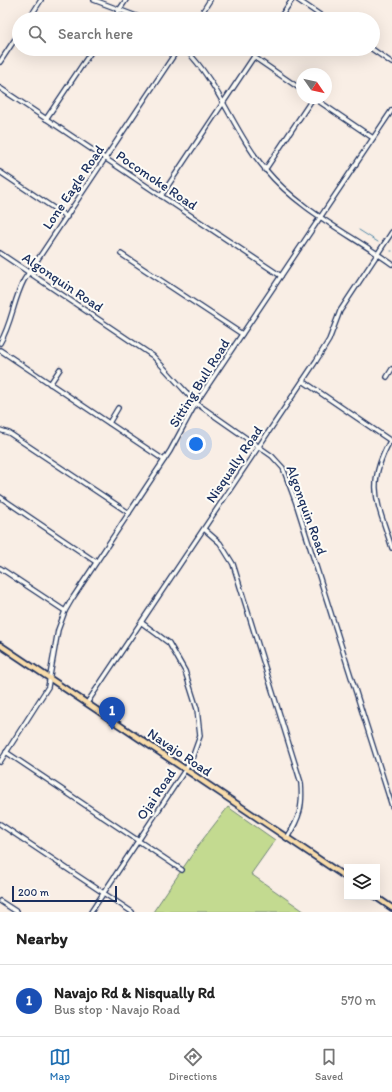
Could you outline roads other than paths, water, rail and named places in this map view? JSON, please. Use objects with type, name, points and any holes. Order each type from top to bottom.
[{"type":"main road","name":"Navajo Road","points":[[0,645],[344,876]]},
{"type":"main road","points":[[380,900],[392,908]]},
{"type":"street","points":[[33,12],[41,0]]},
{"type":"street","points":[[94,0],[127,12]]},
{"type":"street","points":[[118,12],[126,0]]},
{"type":"street","points":[[202,12],[210,0]]},
{"type":"street","points":[[284,12],[292,0]]},
{"type":"street","points":[[298,0],[316,12]]},
{"type":"street","points":[[0,62],[12,44]]},
{"type":"street","points":[[380,54],[392,62]]},
{"type":"street","points":[[46,119],[88,56]]},
{"type":"street","name":"Lone Eagle Road","points":[[0,342],[8,330],[16,295],[173,56]]},
{"type":"street","points":[[191,56],[224,102],[252,151],[265,170],[282,188],[392,264]]},
{"type":"street","points":[[161,196],[254,57],[296,86]]},
{"type":"street","name":"Pocomoke Road","points":[[0,88],[281,276]]},
{"type":"street","points":[[265,170],[310,104]]},
{"type":"street","points":[[323,104],[373,138]]},
{"type":"street","name":"Sitting Bull Road","points":[[51,679],[56,637],[65,611],[164,460],[196,403],[392,110]]},
{"type":"street","points":[[0,172],[66,217]]},
{"type":"street","name":"Nisqually Road","points":[[87,703],[303,381],[329,340],[340,311],[392,232]]},
{"type":"street","name":"Algonquin Road","points":[[0,253],[153,356],[196,403],[259,446],[272,456],[283,468],[296,503],[392,806]]},
{"type":"street","points":[[121,254],[242,334]]},
{"type":"street","points":[[0,350],[164,460]]},
{"type":"street","points":[[50,384],[60,369]]},
{"type":"street","points":[[387,378],[392,369]]},
{"type":"street","points":[[303,381],[391,441],[377,470],[375,484],[376,496],[392,548]]},
{"type":"street","points":[[109,423],[118,408]]},
{"type":"street","points":[[0,430],[9,432],[129,513]]},
{"type":"street","points":[[0,497],[96,562]]},
{"type":"street","points":[[204,529],[220,543],[233,564],[301,783],[302,801],[299,819],[287,838]]},
{"type":"street","points":[[0,568],[65,611]]},
{"type":"street","name":"Ojai Road","points":[[91,912],[185,769],[196,749],[200,736],[197,709],[185,671],[169,643],[142,623]]},
{"type":"street","points":[[0,762],[39,702],[51,679]]},
{"type":"street","points":[[6,752],[182,870]]},
{"type":"street","points":[[0,824],[132,912]]},
{"type":"street","points":[[0,901],[17,912]]},
{"type":"waterway","points":[[359,230],[378,242]]},
{"type":"place","name":"Navajo Rd & Nisqually Rd","points":[[112,730]]}]
